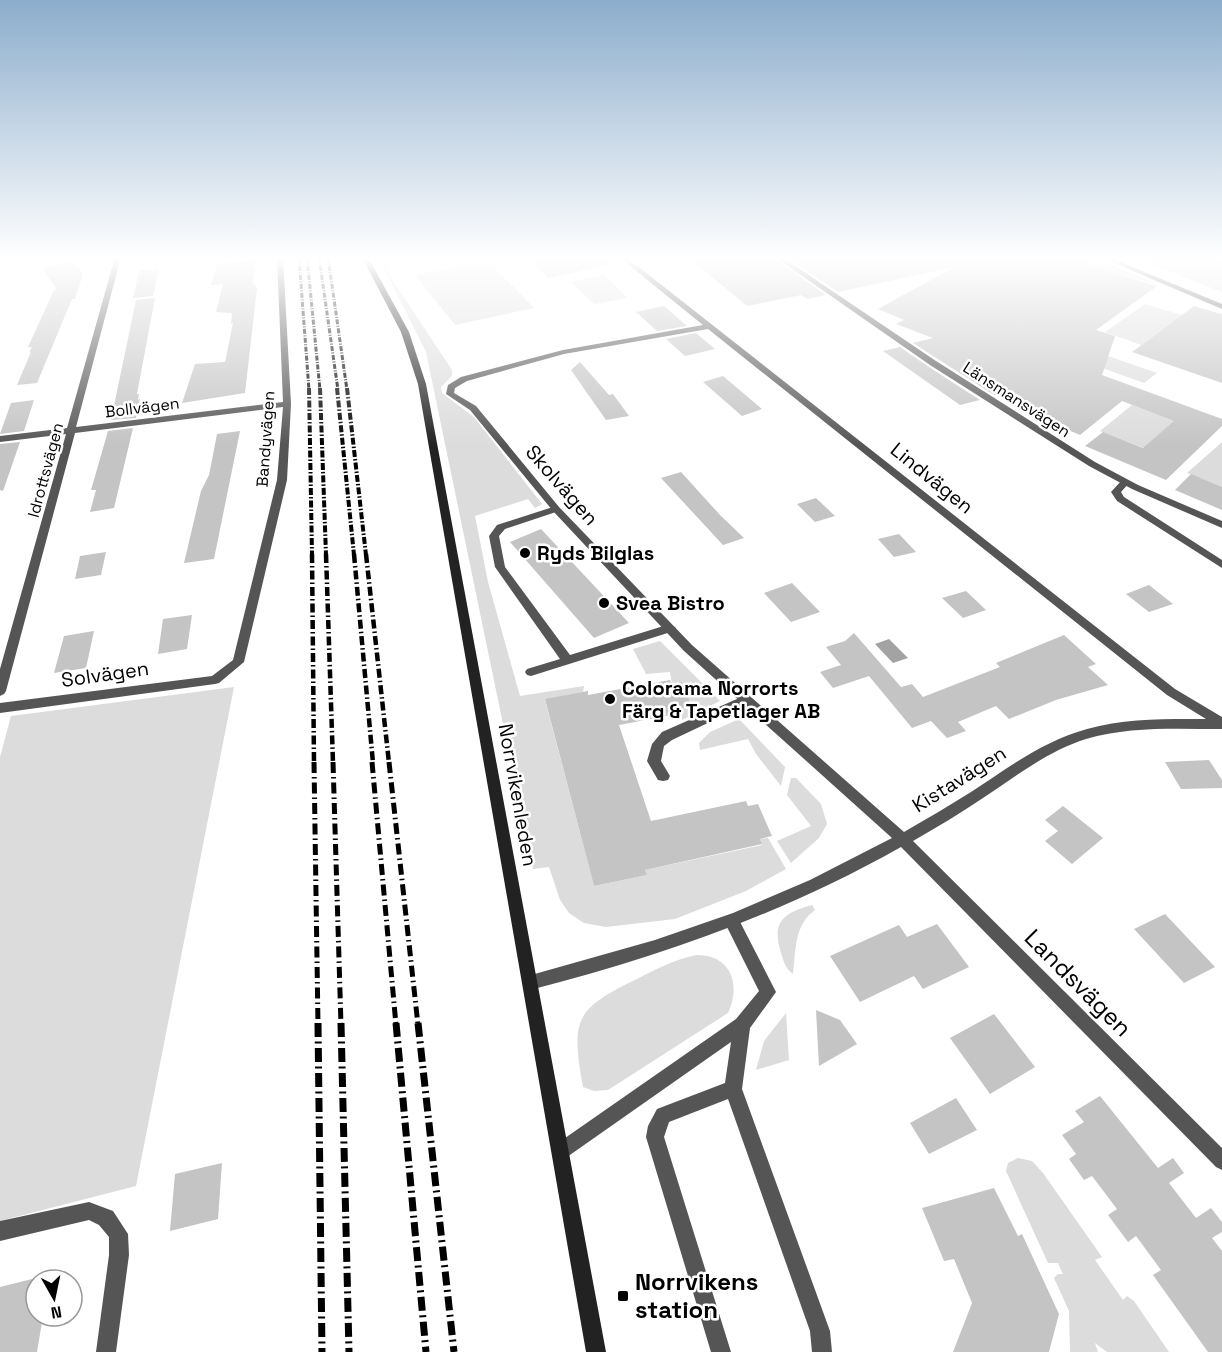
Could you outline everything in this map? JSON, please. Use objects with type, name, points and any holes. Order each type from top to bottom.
[{"type":"main road","name":"Norrvikenleden","points":[[399,320],[405,332],[422,384],[596,1352]]},
{"type":"street","name":"Idrottsvägen","points":[[0,691],[101,320]]},
{"type":"street","name":"Bandyvägen","points":[[215,680],[238,662],[282,480],[287,404],[283,320]]},
{"type":"street","name":"Lindvägen","points":[[703,320],[1171,692],[1222,723]]},
{"type":"street","name":"Länsmansvägen","points":[[870,320],[1057,442],[1125,482],[1222,525]]},
{"type":"street","name":"Skolvägen","points":[[711,326],[563,352],[464,379],[451,387],[450,394],[473,408],[556,508],[670,628],[746,700],[901,838]]},
{"type":"street","name":"Bollvägen","points":[[0,439],[287,404]]},
{"type":"street","points":[[1125,482],[1116,492],[1120,499],[1222,565]]},
{"type":"street","points":[[556,508],[501,527],[494,536],[500,567],[567,660]]},
{"type":"street","points":[[531,672],[670,628]]},
{"type":"street","name":"Solvägen","points":[[0,708],[215,680]]},
{"type":"street","points":[[663,776],[654,761],[658,744],[667,736],[746,700]]},
{"type":"street","name":"Kistavägen","points":[[530,982],[616,961],[732,921],[853,866],[961,806],[1039,753],[1086,734],[1130,727],[1222,723]]},
{"type":"street","name":"Landsvägen","points":[[901,838],[1222,1161]]},
{"type":"street","points":[[561,1151],[742,1025],[768,992],[732,921]]},
{"type":"street","points":[[742,1025],[733,1089],[820,1331],[822,1352]]},
{"type":"street","points":[[721,1352],[655,1137],[657,1126],[663,1115],[733,1089]]},
{"type":"street","points":[[0,1231],[89,1210],[106,1218],[118,1234],[119,1255],[106,1352]]},
{"type":"shaded area","points":[[410,320],[419,320],[452,370],[452,376],[441,387],[442,393],[474,417],[542,504],[535,508],[528,499],[475,516],[488,582],[520,696],[584,686],[583,692],[545,700],[594,886],[647,875],[645,870],[762,845],[760,839],[768,838],[786,869],[746,891],[675,919],[606,927],[584,923],[569,913],[560,900],[549,867],[533,869],[426,352]]},
{"type":"shaded area","points":[[451,320],[478,320],[455,325]]},
{"type":"shaded area","points":[[1122,320],[1175,320],[1141,345],[1105,332]]},
{"type":"shaded area","points":[[1085,348],[1157,373],[1144,383],[1069,356]]},
{"type":"shaded area","points":[[1132,405],[1175,421],[1144,448],[1100,431]]},
{"type":"shaded area","points":[[1222,442],[1222,487],[1187,473]]},
{"type":"shaded area","points":[[889,639],[908,658],[893,663],[875,644]]},
{"type":"shaded area","points":[[660,641],[720,701],[682,720],[681,709],[692,707],[682,682],[672,684],[670,672],[646,674],[633,649]]},
{"type":"shaded area","points":[[234,687],[136,1186],[0,1221],[0,757],[11,716]]},
{"type":"shaded area","points":[[739,719],[785,767],[781,786],[756,754],[748,739],[700,750],[699,743],[710,732]]},
{"type":"shaded area","points":[[791,778],[796,778],[821,804],[827,824],[819,838],[791,863],[777,841],[811,826],[787,795]]},
{"type":"shaded area","points":[[812,905],[815,910],[803,923],[797,939],[793,974],[786,967],[781,953],[778,942],[779,926],[787,915]]},
{"type":"shaded area","points":[[697,955],[709,956],[718,960],[731,974],[734,993],[728,1013],[608,1090],[594,1091],[583,1087],[579,1064],[578,1031],[589,1009],[600,999],[652,972]]},
{"type":"shaded area","points":[[786,1013],[789,1060],[756,1070],[764,1041]]},
{"type":"shaded area","points":[[1018,1158],[1032,1161],[1043,1173],[1102,1257],[1095,1260],[1123,1300],[1127,1296],[1134,1301],[1169,1352],[1107,1352],[1095,1343],[1098,1352],[1070,1352],[1069,1311],[1054,1278],[1058,1274],[1063,1274],[1058,1263],[1048,1263],[1006,1171],[1008,1163]]},
{"type":"building","points":[[40,320],[63,320],[37,383],[17,385],[31,352],[29,353],[32,347],[28,347]]},
{"type":"building","points":[[132,320],[151,320],[137,394],[139,394],[138,400],[140,399],[136,418],[111,420]]},
{"type":"building","points":[[231,320],[253,320],[245,393],[182,403],[195,364],[225,362],[233,323],[231,324]]},
{"type":"building","points":[[645,320],[680,320],[687,326],[657,331]]},
{"type":"building","points":[[904,320],[1110,320],[1096,330],[1115,336],[1102,375],[1222,419],[1222,426],[1166,480],[1085,446],[1103,432],[1143,448],[1174,421],[1122,401],[1080,435],[1040,418],[1048,412],[1001,394],[994,395],[913,343],[933,338],[896,324]]},
{"type":"building","points":[[1175,320],[1222,320],[1222,383],[1132,352]]},
{"type":"building","points":[[696,333],[715,349],[685,356],[666,339]]},
{"type":"building","points":[[900,347],[980,400],[960,405],[883,351]]},
{"type":"building","points":[[580,362],[609,395],[613,394],[629,416],[606,420],[571,370]]},
{"type":"building","points":[[723,376],[762,409],[742,416],[703,382]]},
{"type":"building","points":[[34,400],[24,431],[0,434],[11,403]]},
{"type":"building","points":[[133,428],[114,508],[90,512],[96,490],[91,490],[108,431]]},
{"type":"building","points":[[240,431],[214,559],[184,563],[201,491],[209,475],[217,434]]},
{"type":"building","points":[[20,442],[3,491],[0,490],[0,444]]},
{"type":"building","points":[[681,472],[744,538],[723,545],[661,478]]},
{"type":"building","points":[[1191,474],[1222,487],[1222,510],[1175,490]]},
{"type":"building","points":[[816,498],[835,516],[815,522],[797,504]]},
{"type":"building","points":[[541,529],[629,623],[594,638],[510,542]]},
{"type":"building","points":[[899,534],[916,552],[894,557],[878,539]]},
{"type":"building","points":[[106,552],[101,575],[75,579],[80,556]]},
{"type":"building","points":[[792,583],[820,612],[791,622],[764,593]]},
{"type":"building","points":[[1149,585],[1173,604],[1149,612],[1126,594]]},
{"type":"building","points":[[966,591],[986,610],[963,618],[942,598]]},
{"type":"building","points":[[192,615],[187,649],[158,654],[163,619]]},
{"type":"building","points":[[94,631],[86,668],[54,673],[64,636]]},
{"type":"building","points":[[854,633],[901,687],[912,684],[923,697],[1000,667],[996,663],[1064,635],[1096,664],[1088,667],[1108,685],[1056,700],[1009,719],[996,706],[958,722],[966,731],[947,738],[931,721],[912,728],[869,676],[833,688],[820,672],[841,665],[826,647],[845,641]]},
{"type":"building","points":[[670,680],[672,684],[682,682],[692,707],[681,709],[682,713],[619,725],[651,821],[746,801],[748,806],[758,804],[772,836],[760,839],[762,844],[645,870],[647,875],[594,886],[545,699],[588,691],[588,695]]},
{"type":"building","points":[[1209,760],[1222,780],[1222,788],[1181,789],[1165,762]]},
{"type":"building","points":[[1063,806],[1103,838],[1072,864],[1045,841],[1058,831],[1045,820]]},
{"type":"building","points":[[1165,914],[1215,967],[1184,983],[1134,929]]},
{"type":"building","points":[[937,924],[969,967],[923,989],[914,976],[860,1002],[830,956],[899,925],[907,937]]},
{"type":"building","points":[[816,1010],[840,1020],[857,1044],[819,1066]]},
{"type":"building","points":[[994,1014],[1035,1067],[990,1094],[950,1038]]},
{"type":"building","points":[[1100,1096],[1158,1168],[1173,1158],[1184,1173],[1169,1183],[1196,1218],[1211,1208],[1222,1222],[1222,1232],[1212,1238],[1222,1251],[1222,1352],[1208,1352],[1153,1275],[1161,1270],[1136,1236],[1128,1242],[1108,1215],[1117,1209],[1092,1176],[1084,1180],[1069,1159],[1076,1154],[1062,1135],[1084,1122],[1075,1111]]},
{"type":"building","points":[[956,1098],[977,1130],[929,1154],[910,1123]]},
{"type":"building","points":[[222,1163],[218,1219],[170,1231],[175,1174]]},
{"type":"building","points":[[994,1188],[1018,1236],[1022,1234],[1059,1314],[1049,1352],[953,1352],[972,1303],[954,1259],[944,1261],[922,1208]]},
{"type":"building","points":[[24,1281],[24,1328],[41,1328],[37,1352],[0,1352],[0,1287]]},
{"type":"railway","points":[[304,320],[309,390]]},
{"type":"railway","points":[[313,320],[320,390]]},
{"type":"railway","points":[[328,320],[338,390]]},
{"type":"railway","points":[[337,320],[347,390]]},
{"type":"railway","points":[[309,388],[312,555]]},
{"type":"railway","points":[[320,388],[326,555]]},
{"type":"railway","points":[[337,388],[354,555]]},
{"type":"railway","points":[[347,388],[366,555]]},
{"type":"railway","points":[[312,554],[314,763]]},
{"type":"railway","points":[[326,554],[333,763]]},
{"type":"railway","points":[[354,554],[373,763]]},
{"type":"railway","points":[[366,554],[389,763]]},
{"type":"railway","points":[[314,762],[318,1025]]},
{"type":"railway","points":[[333,762],[341,1025]]},
{"type":"railway","points":[[372,762],[396,1025]]},
{"type":"railway","points":[[389,762],[418,1025]]},
{"type":"railway","points":[[318,1023],[322,1352]]},
{"type":"railway","points":[[341,1023],[349,1352]]},
{"type":"railway","points":[[396,1023],[426,1352]]},
{"type":"railway","points":[[418,1023],[454,1352]]},
{"type":"place","name":"Ryds Bilglas","points":[[525,553]]},
{"type":"place","name":"Svea Bistro","points":[[604,603]]},
{"type":"place","name":"Colorama Norrorts Färg & Tapetlager AB","points":[[610,699]]},
{"type":"place","name":"Norrvikens station","points":[[623,1296]]}]
